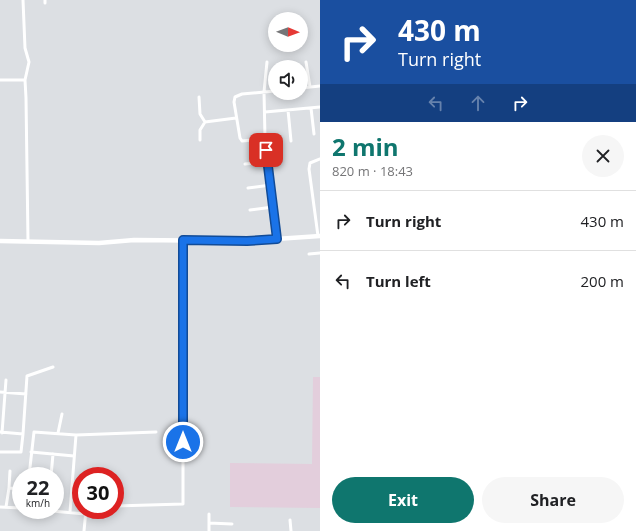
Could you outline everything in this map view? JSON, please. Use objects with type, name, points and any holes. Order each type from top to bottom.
[{"type":"main road","points":[[0,241],[99,243],[134,240],[247,241],[319,236]]},
{"type":"street","points":[[23,0],[25,48],[29,62],[25,80],[28,241]]},
{"type":"street","points":[[267,62],[264,92],[265,139],[277,239]]},
{"type":"street","points":[[308,74],[310,87],[320,86]]},
{"type":"street","points":[[0,80],[25,80]]},
{"type":"street","points":[[265,139],[242,141],[239,135],[236,118],[235,97],[242,94],[268,92]]},
{"type":"street","points":[[199,97],[200,114],[205,122]]},
{"type":"street","points":[[265,112],[320,107]]},
{"type":"street","points":[[311,108],[314,134]]},
{"type":"street","points":[[288,110],[290,141]]},
{"type":"street","points":[[205,122],[236,118]]},
{"type":"street","points":[[200,140],[200,130],[205,122]]},
{"type":"street","points":[[319,236],[309,169],[310,163],[320,159]]},
{"type":"street","points":[[245,164],[268,162]]},
{"type":"street","points":[[248,188],[271,185]]},
{"type":"street","points":[[250,210],[273,207]]},
{"type":"street","points":[[124,506],[183,504],[183,240]]},
{"type":"street","points":[[309,254],[320,253]]},
{"type":"street","points":[[0,452],[22,452],[27,376],[53,367]]},
{"type":"street","points":[[6,380],[1,432],[23,434]]},
{"type":"street","points":[[0,392],[26,394]]},
{"type":"street","points":[[58,433],[62,414]]},
{"type":"street","points":[[30,467],[34,432],[76,435],[156,432]]},
{"type":"street","points":[[64,511],[70,512],[76,435]]},
{"type":"street","points":[[31,452],[74,456]]},
{"type":"street","points":[[52,467],[53,454]]},
{"type":"street","points":[[6,507],[10,471]]},
{"type":"street","points":[[0,507],[12,507]]},
{"type":"street","points":[[209,514],[209,531]]},
{"type":"street","points":[[84,531],[85,519]]},
{"type":"street","points":[[290,520],[291,531]]},
{"type":"street","points":[[209,523],[232,524]]},
{"type":"shaded area","points":[[313,377],[320,377],[320,508],[230,507],[230,463],[312,464]]},
{"type":"route","points":[[183,442],[183,240],[220,242],[277,239],[266,150]]}]
